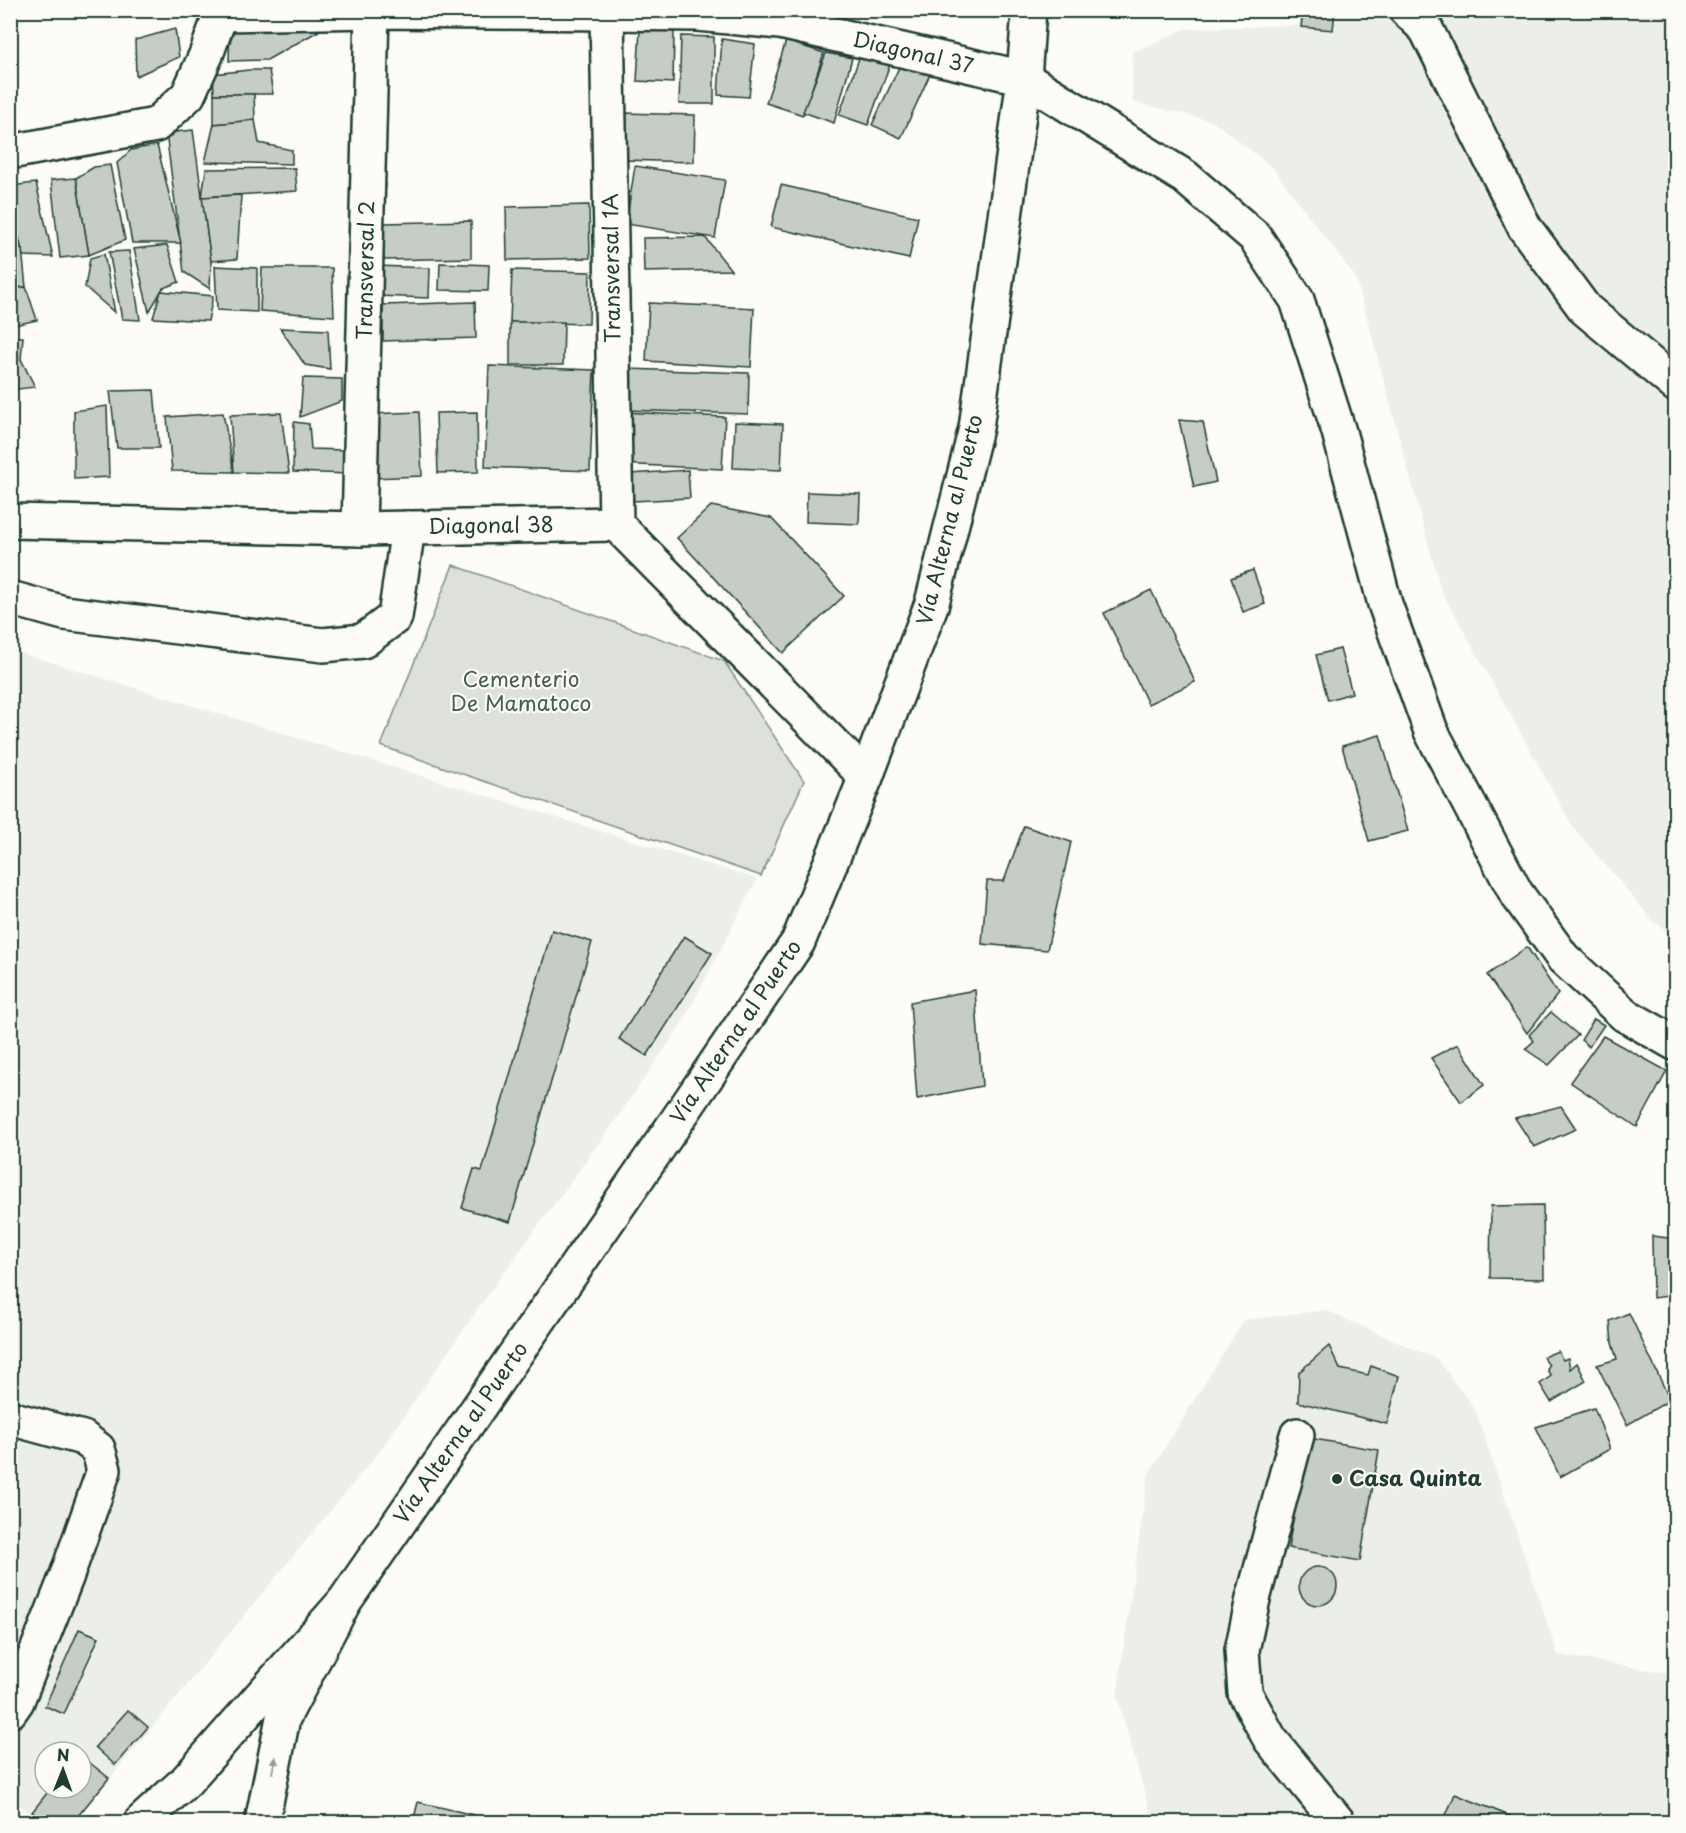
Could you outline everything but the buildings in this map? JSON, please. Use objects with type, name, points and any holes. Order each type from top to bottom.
[{"type":"main road","name":"Vía Alterna al Puerto","points":[[141,1822],[186,1781],[344,1602],[798,942],[866,777],[932,603],[976,428],[1024,78],[1029,10]]},
{"type":"main road","points":[[1406,10],[1426,29],[1525,228],[1585,309],[1676,385]]},
{"type":"main road","name":"Transversal 2","points":[[359,529],[372,11]]},
{"type":"main road","name":"Diagonal 37","points":[[10,152],[156,125],[188,95],[206,55],[220,12],[698,14],[780,22],[1024,78],[1185,177],[1255,237],[1297,300],[1340,432],[1385,604],[1436,741],[1516,893],[1563,958],[1625,1015],[1676,1044]]},
{"type":"main road","name":"Transversal 1A","points":[[607,13],[616,524]]},
{"type":"main road","name":"Diagonal 38","points":[[10,521],[359,529],[616,524]]},
{"type":"main road","points":[[616,524],[866,777]]},
{"type":"main road","points":[[10,598],[64,613],[323,645],[363,640],[395,617],[408,528]]},
{"type":"main road","points":[[10,1418],[83,1438],[98,1449],[105,1470],[66,1578],[10,1711]]},
{"type":"main road","points":[[1297,1435],[1253,1599],[1242,1650],[1245,1693],[1270,1738],[1338,1822]]},
{"type":"main road","points":[[262,1822],[283,1718],[344,1602]]},
{"type":"main road","name":"Vía Alterna al Puerto","points":[[175,1822],[186,1781]]},
{"type":"shaded area","points":[[1301,11],[1675,11],[1675,937],[1653,921],[1573,827],[1441,590],[1356,278],[1272,167],[1213,121],[1133,102],[1132,53],[1185,29],[1299,25]]},
{"type":"shaded area","points":[[11,650],[757,879],[683,1022],[615,1121],[484,1300],[379,1452],[93,1799],[93,1740],[33,1740],[33,1800],[92,1800],[74,1822],[43,1822],[11,1799]]},
{"type":"shaded area","points":[[1325,1310],[1437,1359],[1475,1409],[1558,1655],[1675,1674],[1675,1822],[1153,1822],[1117,1696],[1148,1475],[1244,1320]]},
{"type":"green space","name":"Cementerio De Mamatoco","points":[[453,565],[724,661],[804,781],[761,876],[381,746]]},
{"type":"place","name":"Casa Quinta","points":[[1337,1479]]}]
